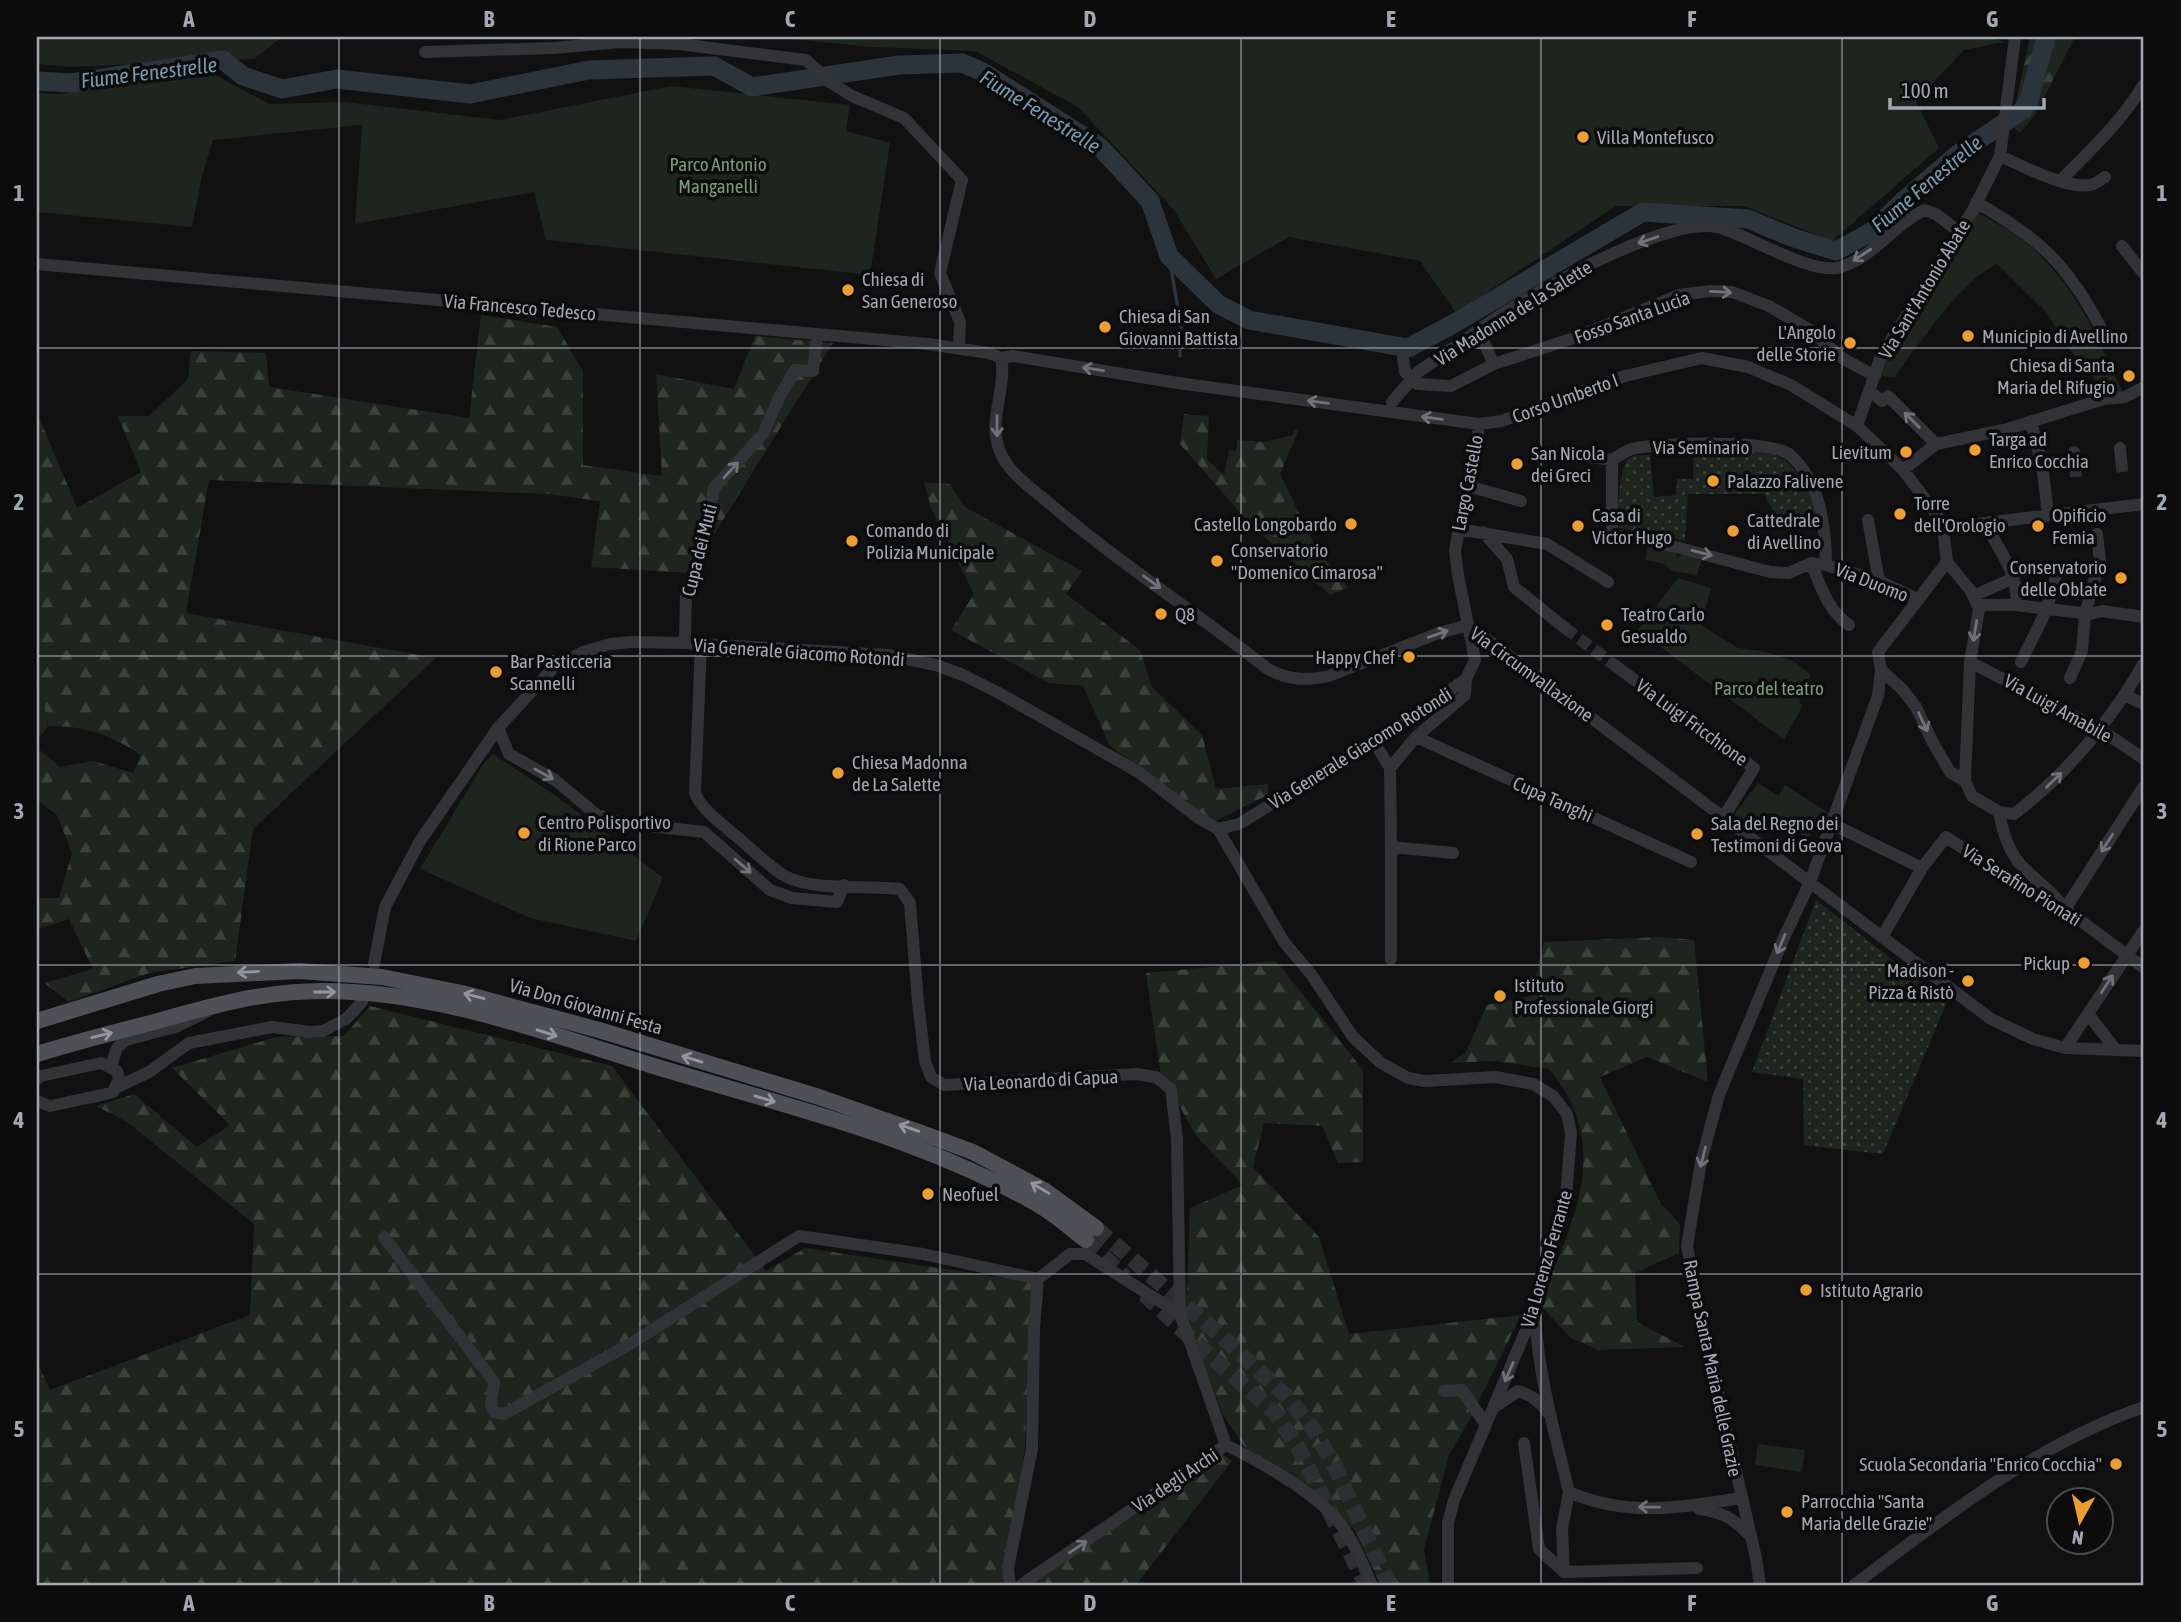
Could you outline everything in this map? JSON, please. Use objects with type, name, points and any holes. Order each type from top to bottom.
[{"type":"main road","name":"Via Don Giovanni Festa","points":[[37,1021],[158,984],[195,976],[299,971],[382,977],[409,982],[599,1030],[819,1097],[919,1132],[973,1152],[1044,1190],[1091,1234],[959,1164],[876,1132],[442,1004],[368,993],[323,991],[265,994],[225,1002],[37,1054]]},
{"type":"street","name":"Via Sant'Antonio Abate","points":[[1857,426],[1881,356],[1976,202],[2000,156],[2015,37]]},
{"type":"street","points":[[425,52],[554,48],[620,42],[679,44],[806,60],[831,83],[852,96],[904,118],[962,180],[940,273],[960,322],[959,348]]},
{"type":"street","points":[[2060,181],[2134,102],[2144,85]]},
{"type":"street","points":[[2000,156],[2060,181],[2091,185],[2105,177]]},
{"type":"street","points":[[1976,202],[2022,229],[2042,246],[2067,271],[2100,326]]},
{"type":"street","name":"Via Madonna de la Salette","points":[[1388,407],[1418,372],[1478,330],[1560,280],[1612,253],[1680,230],[1717,227],[1811,266],[1839,268],[1858,259],[1924,210],[1936,214],[1958,231]]},
{"type":"street","points":[[2122,246],[2144,274]]},
{"type":"street","name":"Via Francesco Tedesco","points":[[37,264],[569,310],[959,348],[1001,358]]},
{"type":"street","name":"Fosso Santa Lucia","points":[[1403,358],[1405,372],[1417,384],[1446,387],[1494,364],[1577,337],[1679,295],[1710,291],[1732,292],[1769,306],[1810,330],[1842,358],[1875,376]]},
{"type":"street","points":[[1478,330],[1494,364]]},
{"type":"street","name":"Cupa dei Muti","points":[[685,643],[686,592],[694,578],[714,488],[763,434],[795,370],[813,371],[817,335]]},
{"type":"street","name":"Corso Umberto I","points":[[1001,358],[1013,356],[1178,383],[1388,407],[1479,424],[1502,421],[1625,376],[1702,358],[1748,367],[1782,380],[1857,426],[1903,470],[1935,512],[1943,528]]},
{"type":"street","name":"Via Circumvallazione","points":[[1001,358],[996,435],[998,448],[1015,474],[1073,524],[1268,669],[1296,680],[1312,680],[1329,676],[1436,634],[1468,625],[1991,1019],[2033,1039],[2065,1048],[2144,1051]]},
{"type":"street","points":[[1870,391],[1882,401],[1888,396],[1936,444]]},
{"type":"street","points":[[1903,470],[1936,444],[1973,440],[2094,402],[2142,392]]},
{"type":"street","points":[[2031,421],[2043,472],[2048,514]]},
{"type":"street","name":"Largo Castello","points":[[1468,625],[1455,551],[1479,424]]},
{"type":"street","name":"Via Seminario","points":[[1612,460],[1633,448],[1707,444],[1747,444],[1788,452],[1803,468],[1819,502],[1826,537],[1826,565]]},
{"type":"street","points":[[1576,455],[1612,460],[1612,535],[1657,542],[1770,572],[1789,573],[1811,563],[1836,616],[1849,625]]},
{"type":"street","points":[[1468,486],[1521,501]]},
{"type":"street","points":[[2144,503],[1943,528],[1947,562],[1979,609],[1970,662],[1965,781],[1972,796],[1999,812],[2014,814],[2058,777],[2101,730],[2144,663]]},
{"type":"street","points":[[1867,520],[1879,581]]},
{"type":"street","points":[[1985,524],[2014,578],[2018,593],[2016,605]]},
{"type":"street","points":[[1458,529],[1547,544],[1608,582]]},
{"type":"street","points":[[1483,532],[1507,559],[1514,587],[1565,628]]},
{"type":"street","points":[[2070,678],[2082,651],[2085,614],[2100,561],[2097,534]]},
{"type":"street","name":"Via Duomo","points":[[1830,823],[1878,696],[1881,670],[1878,652],[1947,562]]},
{"type":"street","name":"Via Duomo","points":[[1811,563],[1879,581],[1917,599]]},
{"type":"street","points":[[2021,662],[2047,609],[2058,568]]},
{"type":"street","points":[[1975,600],[2014,578]]},
{"type":"street","points":[[1975,600],[2085,614],[2102,611],[2144,617]]},
{"type":"street","name":"Via Generale Giacomo Rotondi","points":[[374,964],[385,907],[420,841],[498,729],[554,667],[567,659],[610,644],[701,644],[887,656],[936,665],[999,693],[1140,773],[1197,817],[1218,829],[1239,824],[1420,712],[1466,679],[1475,660],[1468,625]]},
{"type":"street","name":"Via Leonardo di Capua","points":[[701,644],[695,793],[698,800],[725,827],[787,877],[817,885],[900,890],[910,903],[925,1060],[931,1077],[944,1085],[1136,1074],[1156,1077],[1171,1089],[1177,1139],[1180,1314]]},
{"type":"street","name":"Via Luigi Amabile","points":[[1970,662],[2101,730],[2144,759]]},
{"type":"street","name":"Via Luigi Fricchione","points":[[1617,667],[1754,768],[1723,818]]},
{"type":"street","points":[[1881,670],[1902,689],[1916,707],[1950,772],[1965,781]]},
{"type":"street","points":[[1391,768],[1416,737],[1465,695],[1466,679]]},
{"type":"street","points":[[2124,695],[2144,704]]},
{"type":"street","points":[[498,729],[509,754],[555,780],[597,815],[622,823],[704,832],[770,890],[792,898],[837,902],[844,885]]},
{"type":"street","name":"Cupa Tanghi","points":[[1416,737],[1691,862]]},
{"type":"street","points":[[1373,740],[1391,768],[1391,959]]},
{"type":"street","points":[[1999,812],[2003,833],[2018,862],[2052,892],[2065,909],[2144,786]]},
{"type":"street","points":[[1830,823],[1922,868]]},
{"type":"street","name":"Rampa Santa Maria delle Grazie","points":[[1760,1585],[1752,1537],[1741,1498],[1687,1246],[1701,1162],[1719,1095],[1810,882],[1830,823]]},
{"type":"street","name":"Via Lorenzo Ferrante","points":[[1218,829],[1284,942],[1311,974],[1353,1037],[1381,1063],[1408,1078],[1425,1081],[1494,1077],[1533,1084],[1553,1096],[1567,1114],[1571,1133],[1566,1198],[1535,1309],[1454,1500],[1448,1522],[1448,1585]]},
{"type":"street","name":"Via Serafino Pionati","points":[[1882,937],[1922,868],[1946,837],[2001,873],[2065,909],[2144,968]]},
{"type":"street","points":[[1391,847],[1453,853]]},
{"type":"street","points":[[2065,1048],[2144,930]]},
{"type":"street","points":[[111,1066],[117,1048],[126,1040],[174,1027],[225,1002]]},
{"type":"street","points":[[38,1105],[113,1092],[117,1087],[149,1072],[188,1043],[272,1027],[323,1031],[346,1018],[362,1002]]},
{"type":"street","points":[[2088,1014],[2116,1050]]},
{"type":"street","points":[[37,1079],[102,1062],[117,1071],[117,1087]]},
{"type":"street","points":[[384,1237],[494,1381],[491,1404],[494,1412],[503,1414],[632,1343],[799,1236],[923,1254],[1038,1279]]},
{"type":"street","points":[[1010,1585],[1008,1568],[1032,1450],[1034,1329],[1038,1279],[1070,1254],[1085,1254],[1180,1314],[1226,1445]]},
{"type":"street","points":[[1535,1309],[1537,1344],[1569,1492],[1562,1529],[1564,1572]]},
{"type":"street","points":[[1444,1391],[1462,1390],[1486,1424]]},
{"type":"street","points":[[1494,1407],[1518,1391],[1530,1394],[1552,1420]]},
{"type":"street","points":[[1854,1585],[1958,1508],[2047,1450],[2144,1406]]},
{"type":"street","points":[[1524,1443],[1539,1549],[1564,1572],[1697,1568]]},
{"type":"street","name":"Via degli Archi","points":[[1021,1585],[1226,1445],[1289,1480],[1332,1514],[1355,1546],[1372,1585]]},
{"type":"street","points":[[1569,1492],[1592,1503],[1609,1507],[1716,1511],[1739,1523],[1752,1537]]},
{"type":"street","points":[[1684,1508],[1741,1498]]},
{"type":"green space","points":[[37,37],[282,37],[254,59],[72,67],[37,64]]},
{"type":"green space","points":[[773,37],[1990,37],[2004,42],[1964,50],[1916,101],[1939,148],[1832,241],[1744,206],[1616,206],[1456,313],[1420,261],[1289,237],[1216,279],[1174,210],[1078,107],[975,51],[873,47]]},
{"type":"green space","points":[[2030,37],[2075,37],[2035,115],[2020,133],[2011,125]]},
{"type":"green space","name":"Parco Antonio Manganelli","points":[[208,71],[269,104],[345,102],[500,120],[671,86],[850,105],[846,131],[890,143],[870,275],[546,240],[534,192],[355,224],[362,125],[213,140],[202,176],[192,227],[37,212],[37,93],[61,94]]},
{"type":"green space","points":[[1973,210],[2019,237],[2055,271],[2082,310],[2125,397],[2104,399],[2092,375],[2068,348],[2047,313],[1997,264],[1983,272],[1955,298],[1894,377],[1875,376]]},
{"type":"green space","points":[[481,315],[557,327],[583,371],[583,465],[662,476],[656,374],[734,389],[755,336],[833,343],[690,573],[591,567],[600,501],[548,494],[209,480],[186,613],[436,658],[253,829],[235,961],[149,973],[69,1002],[44,983],[93,969],[69,919],[37,929],[37,898],[59,898],[72,853],[57,815],[37,800],[37,753],[42,751],[59,767],[93,761],[133,773],[141,755],[120,742],[97,733],[73,727],[48,726],[37,668],[37,413],[77,508],[141,472],[118,416],[149,416],[188,379],[191,351],[266,353],[269,387],[469,418]]},
{"type":"green space","points":[[1184,414],[1209,416],[1207,459],[1224,475],[1229,450],[1236,451],[1237,440],[1264,442],[1293,435],[1294,429],[1299,429],[1280,474],[1315,546],[1348,588],[1330,595],[1251,525],[1180,444]]},
{"type":"green space","points":[[1694,450],[1752,451],[1781,458],[1800,477],[1817,518],[1778,519],[1764,494],[1688,494],[1685,541],[1616,527],[1621,481],[1625,464],[1630,457],[1650,455],[1654,497],[1676,495],[1677,479],[1693,479]]},
{"type":"green space","points":[[924,482],[950,484],[965,507],[1082,571],[1066,594],[1140,650],[1152,687],[1202,735],[1216,789],[1268,784],[1268,795],[1213,822],[1110,746],[1083,686],[1049,683],[951,630],[974,594],[931,508]]},
{"type":"green space","points":[[1648,545],[1675,552],[1678,557],[1685,554],[1702,559],[1697,575],[1671,571],[1665,564],[1645,560]]},
{"type":"green space","name":"Parco del teatro","points":[[1678,578],[1711,588],[1701,625],[1738,648],[1763,651],[1794,661],[1811,675],[1799,702],[1803,705],[1784,740],[1638,630]]},
{"type":"green space","points":[[37,668],[48,726],[37,741]]},
{"type":"green space","name":"Centro Polisportivo di Rione Parco","points":[[493,754],[559,798],[663,878],[636,941],[530,918],[420,869],[484,763]]},
{"type":"green space","points":[[1758,783],[1778,796],[1785,785],[1829,813],[1827,818],[1818,815],[1808,839],[1769,813],[1756,831],[1734,815]]},
{"type":"green space","points":[[1816,900],[1947,1002],[1883,1154],[1804,1145],[1803,1079],[1752,1072]]},
{"type":"green space","points":[[1659,937],[1694,940],[1708,1082],[1647,1057],[1600,1077],[1661,1204],[1680,1224],[1679,1253],[1635,1273],[1637,1322],[1685,1347],[1598,1350],[1571,1338],[1539,1304],[1564,1244],[1581,1185],[1583,1156],[1580,1127],[1569,1098],[1549,1069],[1495,1061],[1451,1063],[1466,1052],[1487,1005],[1531,996],[1544,942]]},
{"type":"green space","points":[[1276,961],[1363,1070],[1363,1162],[1338,1163],[1322,1126],[1264,1123],[1253,1167],[1319,1237],[1349,1334],[1521,1315],[1469,1421],[1449,1455],[1424,1549],[1430,1585],[1381,1585],[1354,1529],[1314,1494],[1246,1449],[1223,1415],[1186,1318],[1190,1208],[1243,1185],[1196,1136],[1160,1070],[1146,973]]},
{"type":"green space","points":[[370,1006],[612,1066],[766,1271],[805,1248],[1032,1282],[1025,1447],[1006,1585],[37,1585],[37,1362],[50,1390],[250,1315],[254,1224],[127,1122],[96,1106],[134,1094],[197,1147],[230,1125],[172,1068],[276,1037],[344,1036]]},
{"type":"green space","points":[[1758,1444],[1805,1450],[1802,1472],[1755,1465]]},
{"type":"green space","points":[[1221,1453],[1232,1461],[1136,1585],[1031,1585]]},
{"type":"waterway","name":"Fiume Fenestrelle","points":[[37,81],[71,83],[223,60],[243,76],[282,89],[337,79],[470,94],[589,70],[714,66],[752,87],[899,65],[962,63],[983,72],[1100,147],[1150,201],[1169,256],[1218,304],[1249,320],[1408,348],[1643,212],[1748,219],[1794,238],[1836,251],[1871,232],[1958,154],[2023,110],[2029,100],[2046,37]]},
{"type":"waterway","points":[[1169,256],[1181,327],[1180,356]]},
{"type":"tunnel","points":[[2121,460],[2123,476]]},
{"type":"tunnel","points":[[2075,465],[2076,481]]},
{"type":"tunnel","points":[[1565,628],[1617,667]]},
{"type":"tunnel","points":[[1096,1228],[1286,1396],[1314,1430],[1334,1465],[1389,1585]]},
{"type":"tunnel","points":[[1086,1240],[1125,1277]]},
{"type":"tunnel","points":[[1144,1294],[1275,1413],[1298,1447],[1366,1585]]},
{"type":"place","name":"Villa Montefusco","points":[[1583,137]]},
{"type":"place","name":"Chiesa di San Generoso","points":[[848,290]]},
{"type":"place","name":"Chiesa di San Giovanni Battista","points":[[1105,327]]},
{"type":"place","name":"Municipio di Avellino","points":[[1968,336]]},
{"type":"place","name":"L'Angolo delle Storie","points":[[1850,343]]},
{"type":"place","name":"Chiesa di Santa Maria del Rifugio","points":[[2129,376]]},
{"type":"place","name":"Targa ad Enrico Cocchia","points":[[1975,450]]},
{"type":"place","name":"Lievitum","points":[[1906,452]]},
{"type":"place","name":"San Nicola dei Greci","points":[[1517,464]]},
{"type":"place","name":"Palazzo Falivene","points":[[1713,481]]},
{"type":"place","name":"Torre dell'Orologio","points":[[1900,514]]},
{"type":"place","name":"Castello Longobardo","points":[[1351,524]]},
{"type":"place","name":"Casa di Victor Hugo","points":[[1578,526]]},
{"type":"place","name":"Opificio Femia","points":[[2038,526]]},
{"type":"place","name":"Cattedrale di Avellino","points":[[1733,531]]},
{"type":"place","name":"Comando di Polizia Municipale","points":[[852,541]]},
{"type":"place","name":"Conservatorio \"Domenico Cimarosa\"","points":[[1217,561]]},
{"type":"place","name":"Conservatorio delle Oblate","points":[[2121,578]]},
{"type":"place","name":"Q8","points":[[1161,614]]},
{"type":"place","name":"Teatro Carlo Gesualdo","points":[[1607,625]]},
{"type":"place","name":"Happy Chef","points":[[1409,657]]},
{"type":"place","name":"Bar Pasticceria Scannelli","points":[[496,672]]},
{"type":"place","name":"Chiesa Madonna de La Salette","points":[[838,773]]},
{"type":"place","name":"Centro Polisportivo di Rione Parco","points":[[524,833]]},
{"type":"place","name":"Sala del Regno dei Testimoni di Geova","points":[[1697,834]]},
{"type":"place","name":"Pickup","points":[[2084,963]]},
{"type":"place","name":"Madison - Pizza & Ristò","points":[[1968,981]]},
{"type":"place","name":"Istituto Professionale Giorgi","points":[[1500,996]]},
{"type":"place","name":"Neofuel","points":[[928,1194]]},
{"type":"place","name":"Istituto Agrario","points":[[1806,1290]]},
{"type":"place","name":"Scuola Secondaria \"Enrico Cocchia\"","points":[[2116,1464]]},
{"type":"place","name":"Parrocchia \"Santa Maria delle Grazie\"","points":[[1787,1512]]}]
